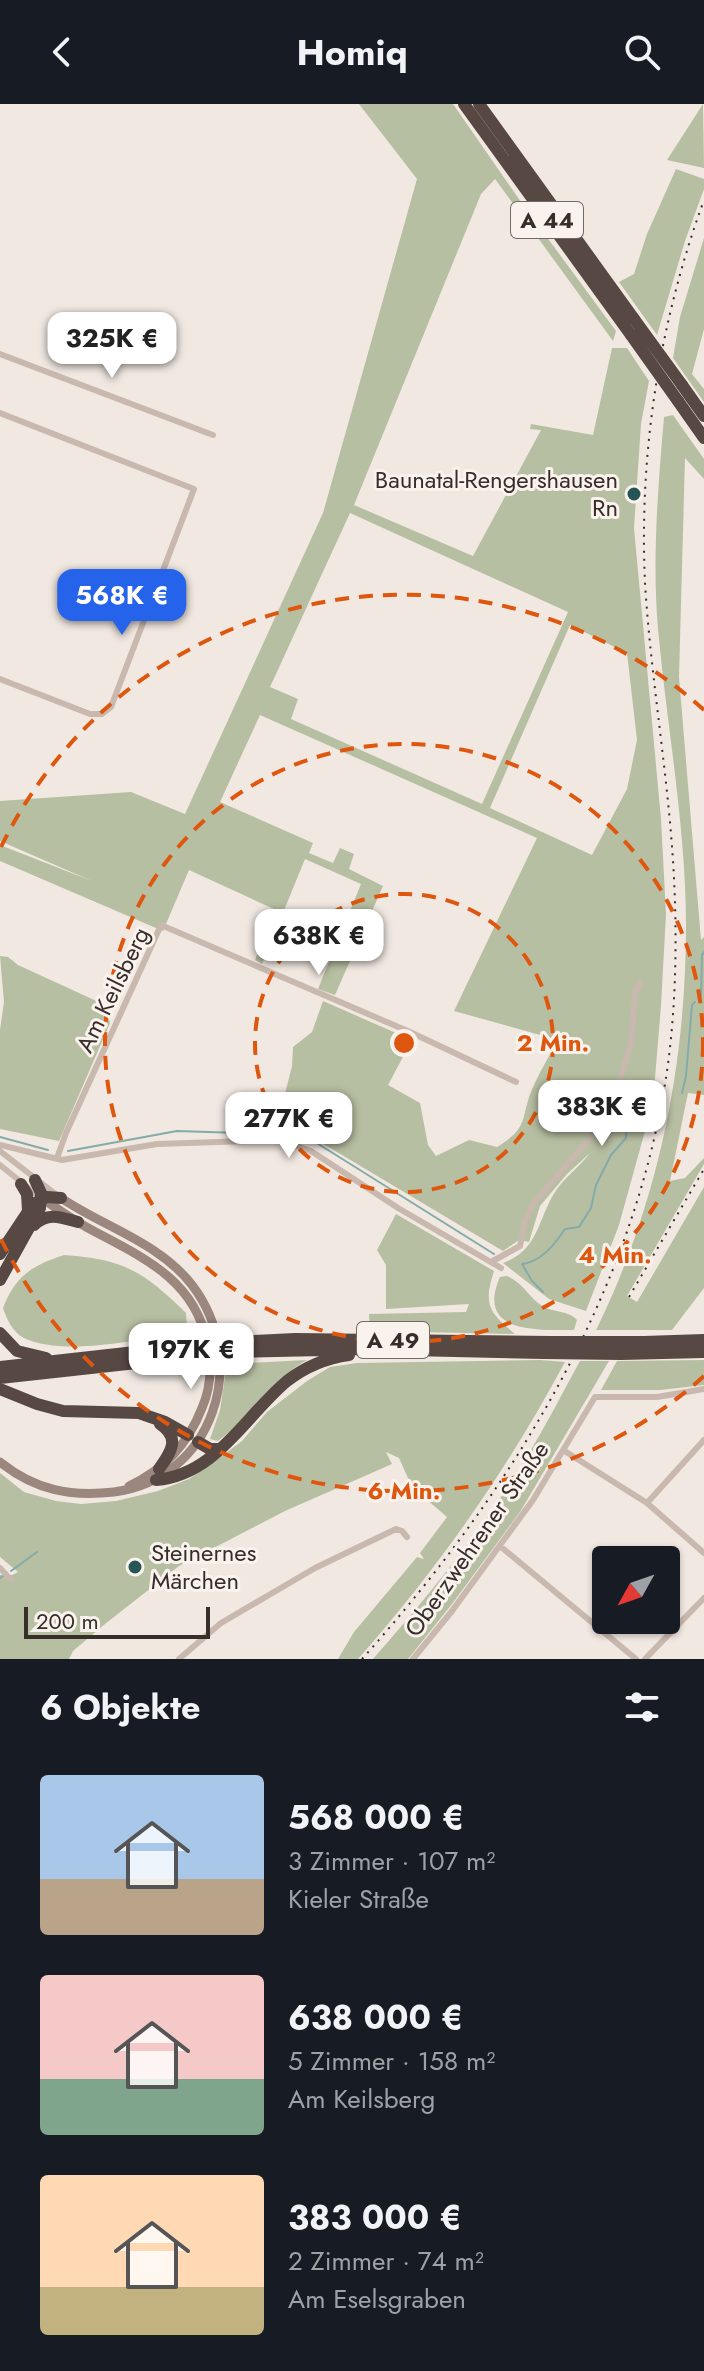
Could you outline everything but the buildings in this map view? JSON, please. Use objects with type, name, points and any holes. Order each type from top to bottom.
[{"type":"highway","name":"A 44","points":[[464,104],[704,438]]},
{"type":"highway","name":"A 44","points":[[479,104],[704,416]]},
{"type":"highway","points":[[0,1280],[40,1208],[42,1198],[35,1180]]},
{"type":"highway","points":[[21,1184],[27,1194],[28,1211]]},
{"type":"highway","points":[[0,1254],[28,1211],[42,1198],[61,1198]]},
{"type":"highway","points":[[26,1233],[39,1220],[49,1216],[78,1222]]},
{"type":"highway","points":[[0,1333],[8,1344],[23,1354],[65,1361]]},
{"type":"highway","name":"A 49","points":[[0,1378],[295,1339],[704,1352]]},
{"type":"highway","name":"A 49","points":[[642,1348],[704,1340]]},
{"type":"highway","name":"A 49","points":[[236,1347],[382,1350],[547,1347]]},
{"type":"highway","points":[[157,1474],[184,1473],[220,1449],[280,1388],[303,1370],[332,1358],[382,1350]]},
{"type":"highway","name":"A 49","points":[[0,1367],[190,1352]]},
{"type":"highway","points":[[0,1389],[63,1411],[121,1411],[148,1415],[210,1449],[220,1449]]},
{"type":"highway","points":[[148,1415],[167,1429],[173,1439],[170,1452],[157,1474]]},
{"type":"main road","points":[[0,1462],[25,1480],[50,1490],[84,1495],[137,1488],[182,1460],[193,1438],[210,1378],[206,1339],[196,1309],[178,1283],[156,1264],[78,1222],[42,1198]]},
{"type":"main road","points":[[61,1198],[171,1263],[205,1305],[217,1337],[219,1381],[212,1415],[193,1438]]},
{"type":"street","points":[[0,354],[213,435]]},
{"type":"street","points":[[0,413],[194,489],[111,707],[102,714],[90,714],[0,679]]},
{"type":"street","name":"Am Keilsberg","points":[[57,1158],[161,925],[410,1032],[516,1082]]},
{"type":"street","points":[[491,1262],[520,1246],[533,1204],[610,1115],[631,1043],[635,993],[640,982]]},
{"type":"street","points":[[0,1148],[68,1159],[157,1144],[279,1140],[311,1151],[398,1208],[501,1268]]},
{"type":"street","points":[[0,1148],[6,1157],[61,1198]]},
{"type":"street","points":[[0,1165],[42,1198]]},
{"type":"street","name":"Oberzwehrener Straße","points":[[413,1659],[533,1500],[595,1397],[657,1397],[704,1389]]},
{"type":"street","points":[[647,1503],[704,1440]]},
{"type":"street","points":[[563,1450],[647,1503],[704,1553]]},
{"type":"street","points":[[179,1659],[221,1623],[315,1568],[396,1529],[407,1537]]},
{"type":"street","points":[[500,1546],[636,1659]]},
{"type":"street","points":[[0,1568],[11,1580]]},
{"type":"street","points":[[680,1624],[704,1598]]},
{"type":"street","points":[[645,1659],[670,1634]]},
{"type":"green space","points":[[359,104],[453,104],[616,331],[613,341],[495,179],[481,194],[354,505],[473,556],[541,430],[530,429],[531,424],[593,435],[612,348],[627,348],[649,381],[641,424],[634,528],[661,819],[666,914],[661,1006],[653,1102],[619,1225],[586,1311],[549,1299],[503,1263],[525,1249],[532,1240],[560,1185],[590,1153],[540,1206],[529,1242],[519,1240],[503,1251],[305,1133],[276,1129],[292,1066],[293,1047],[312,1032],[323,1001],[412,1040],[388,1085],[420,1103],[428,1145],[436,1156],[469,1140],[497,1147],[515,1133],[523,1120],[534,1085],[558,1040],[454,1011],[537,838],[260,715],[220,802],[313,843],[309,853],[333,863],[340,848],[354,854],[349,869],[383,886],[335,995],[318,989],[361,884],[305,859],[262,964],[255,960],[276,910],[189,870],[163,931],[0,861],[0,845],[92,881],[0,841],[0,801],[131,792],[185,814],[323,513],[417,179]],"holes":[[[350,513],[568,612],[482,804],[291,719],[298,699],[270,687]],[[570,625],[627,653],[637,740],[627,789],[592,855],[490,808]]]},
{"type":"green space","points":[[703,104],[704,168],[667,160]]},
{"type":"green space","points":[[676,169],[704,179],[704,189],[657,335],[619,282],[634,274],[647,234]]},
{"type":"green space","points":[[704,238],[704,329],[692,374],[704,389],[704,402],[673,358],[680,317]]},
{"type":"green space","points":[[673,415],[704,459],[704,479],[685,458],[679,677],[701,940],[704,937],[704,1095],[688,1093],[670,1181],[685,1178],[704,1158],[704,1164],[627,1296],[637,1302],[704,1187],[704,1288],[672,1330],[596,1330],[618,1282],[652,1184],[674,1082],[681,1030],[685,978],[685,889],[680,815],[658,629],[656,577],[664,417]]},
{"type":"green space","points":[[0,956],[8,957],[18,965],[103,1004],[110,1023],[59,1141],[0,1129],[0,1030],[4,1002]]},
{"type":"green space","points":[[396,1214],[494,1271],[489,1292],[491,1307],[499,1320],[515,1334],[370,1331],[369,1314],[466,1312],[469,1304],[386,1309],[386,1265],[377,1250]]},
{"type":"green space","points":[[64,1255],[102,1260],[132,1270],[158,1287],[186,1313],[187,1326],[180,1334],[101,1345],[59,1346],[24,1338],[8,1321],[3,1308],[8,1297],[26,1273]]},
{"type":"green space","points":[[507,1276],[542,1306],[577,1320],[574,1330],[528,1328],[503,1319],[496,1309],[495,1296],[500,1277]]},
{"type":"green space","points":[[307,1360],[271,1388],[218,1441],[210,1439],[220,1410],[227,1364]]},
{"type":"green space","points":[[704,1360],[704,1385],[661,1390],[601,1390],[617,1361]]},
{"type":"green space","points":[[580,1361],[609,1361],[520,1512],[408,1659],[373,1659],[435,1586],[493,1509],[535,1444]]},
{"type":"green space","points":[[565,1362],[520,1440],[471,1515],[417,1588],[358,1659],[338,1659],[354,1632],[417,1557],[424,1559],[420,1553],[447,1517],[412,1487],[399,1458],[386,1452],[392,1464],[285,1511],[179,1566],[73,1651],[69,1659],[0,1659],[0,1575],[18,1572],[0,1557],[0,1473],[24,1492],[56,1501],[81,1504],[116,1501],[158,1491],[189,1479],[242,1441],[267,1412],[330,1367],[357,1363]]},
{"type":"waterway","points":[[701,997],[704,952]]},
{"type":"waterway","points":[[682,1093],[692,1005],[695,1002]]},
{"type":"waterway","points":[[543,1292],[522,1264],[541,1256],[565,1229],[579,1227],[591,1208],[596,1185],[611,1155],[626,1138],[633,1113],[652,1095]]},
{"type":"waterway","points":[[68,1151],[177,1131],[304,1135],[494,1254]]},
{"type":"waterway","points":[[0,1137],[48,1150]]},
{"type":"waterway","points":[[11,1571],[37,1552]]},
{"type":"railway","points":[[362,1659],[417,1595],[468,1528],[516,1457],[559,1384],[597,1307],[628,1229],[652,1147],[671,1041],[675,925],[672,841],[645,583],[645,486],[655,389],[664,341],[688,246],[704,200]]},
{"type":"railway","points":[[629,1297],[704,1169]]},
{"type":"place","name":"Baunatal-Rengershausen Rn","points":[[634,494]]},
{"type":"place","name":"Steinernes Märchen","points":[[135,1567]]}]
